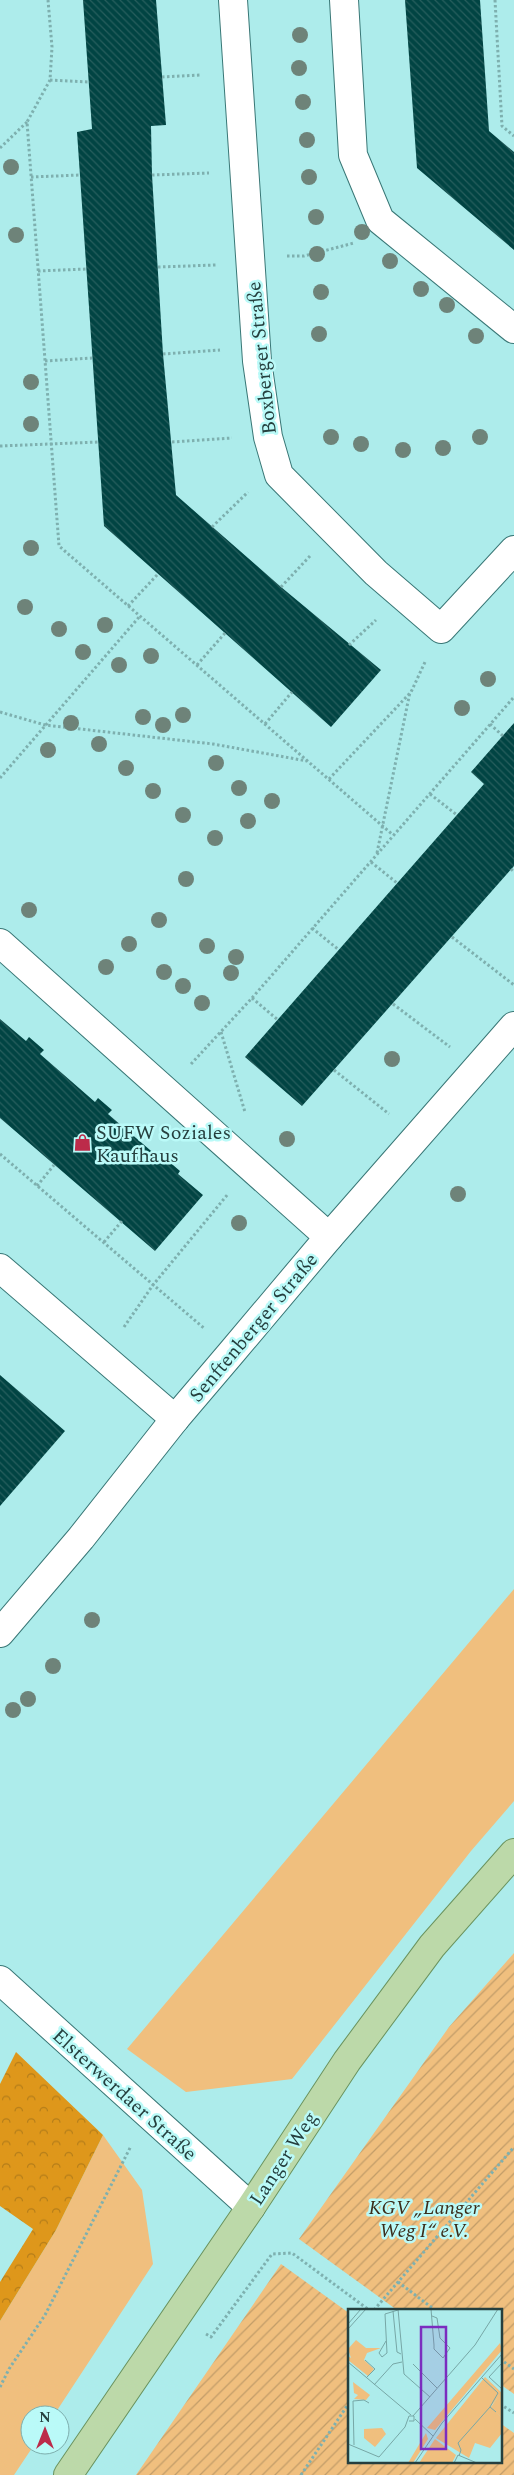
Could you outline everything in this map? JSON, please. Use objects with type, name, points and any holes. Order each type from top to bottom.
[{"type":"main road","name":"Langer Weg","points":[[68,2475],[251,2207],[347,2061],[432,1946],[514,1853]]},
{"type":"street","name":"Boxberger Straße","points":[[233,0],[256,361],[268,437],[279,475],[376,573],[441,629]]},
{"type":"street","points":[[344,0],[353,155],[380,220],[514,329]]},
{"type":"street","points":[[441,629],[514,550]]},
{"type":"street","points":[[0,943],[165,1093],[329,1237]]},
{"type":"street","name":"Senftenberger Straße","points":[[0,1633],[81,1538],[175,1419],[329,1237],[514,1026]]},
{"type":"street","points":[[0,1268],[175,1419]]},
{"type":"street","name":"Elsterwerdaer Straße","points":[[0,1980],[251,2207]]},
{"type":"path","points":[[0,148],[27,122],[50,80],[52,47],[48,0]]},
{"type":"path","points":[[495,0],[502,126],[514,136]]},
{"type":"path","points":[[162,77],[202,75]]},
{"type":"path","points":[[50,80],[88,82]]},
{"type":"path","points":[[27,122],[59,546],[394,835]]},
{"type":"path","points":[[152,174],[209,173]]},
{"type":"path","points":[[31,177],[80,175]]},
{"type":"path","points":[[250,257],[304,256],[396,233]]},
{"type":"path","points":[[158,267],[216,265]]},
{"type":"path","points":[[38,271],[86,269]]},
{"type":"path","points":[[163,354],[223,349]]},
{"type":"path","points":[[45,361],[92,358]]},
{"type":"path","points":[[172,442],[235,438]]},
{"type":"path","points":[[0,446],[99,442]]},
{"type":"path","points":[[212,528],[252,488]]},
{"type":"path","points":[[281,587],[311,555]]},
{"type":"path","points":[[128,606],[158,574]]},
{"type":"path","points":[[0,778],[140,616]]},
{"type":"path","points":[[349,645],[378,618]]},
{"type":"path","points":[[377,854],[410,692],[441,629]]},
{"type":"path","points":[[197,665],[225,633]]},
{"type":"path","points":[[265,724],[292,692]]},
{"type":"path","points":[[329,779],[410,692]]},
{"type":"path","points":[[165,1093],[252,998],[514,697]]},
{"type":"path","points":[[0,712],[45,725],[213,744],[308,761]]},
{"type":"path","points":[[490,724],[503,736]]},
{"type":"path","points":[[430,794],[457,815]]},
{"type":"path","points":[[371,862],[397,883]]},
{"type":"path","points":[[312,928],[339,950]]},
{"type":"path","points":[[452,937],[514,985]]},
{"type":"path","points":[[252,998],[278,1020]]},
{"type":"path","points":[[394,1004],[478,1068]]},
{"type":"path","points":[[221,1032],[248,1122]]},
{"type":"path","points":[[334,1070],[417,1136]]},
{"type":"path","points":[[0,1154],[205,1330]]},
{"type":"path","points":[[37,1186],[54,1165]]},
{"type":"path","points":[[124,1327],[153,1285],[229,1193]]},
{"type":"path","points":[[104,1242],[122,1221]]},
{"type":"path","points":[[0,2387],[9,2369],[45,2315],[131,2144]]},
{"type":"path","points":[[375,2309],[514,2147]]},
{"type":"path","points":[[175,2317],[211,2337],[272,2254],[292,2253],[368,2309]]},
{"type":"path","points":[[398,2282],[434,2309]]},
{"type":"path","points":[[502,2360],[514,2369]]},
{"type":"path","points":[[301,2475],[348,2404]]},
{"type":"path","points":[[502,2405],[514,2413]]},
{"type":"green space","points":[[514,1589],[514,1801],[471,1851],[292,2079],[186,2092],[127,2049]]},
{"type":"green space","name":"KGV „Langer Weg I“ e.V.","points":[[514,1953],[514,2394],[502,2385],[502,2309],[396,2309],[299,2239],[449,2027]]},
{"type":"green space","points":[[16,2052],[103,2135],[56,2230],[0,2321],[0,2282],[33,2229],[0,2206],[0,2084]]},
{"type":"green space","points":[[103,2135],[142,2190],[153,2264],[61,2405],[20,2405],[20,2455],[27,2455],[14,2475],[0,2475],[0,2321],[56,2230]]},
{"type":"green space","points":[[281,2264],[348,2312],[348,2462],[502,2462],[502,2424],[514,2433],[514,2475],[136,2475]]},
{"type":"building","points":[[83,0],[156,0],[166,125],[151,126],[152,175],[163,354],[176,495],[281,587],[381,670],[331,727],[104,526],[77,132],[92,129]]},
{"type":"building","points":[[405,0],[480,0],[489,131],[514,152],[514,250],[417,168]]},
{"type":"building","points":[[514,723],[514,866],[302,1106],[245,1057],[484,784],[471,772]]},
{"type":"building","points":[[0,1019],[26,1041],[29,1037],[44,1050],[40,1054],[95,1102],[98,1098],[112,1110],[108,1114],[164,1162],[166,1159],[180,1171],[178,1174],[203,1195],[155,1251],[0,1118]]},
{"type":"building","points":[[0,1375],[65,1431],[0,1506]]},
{"type":"place","name":"SUFW Soziales Kaufhaus","points":[[82,1143]]}]
